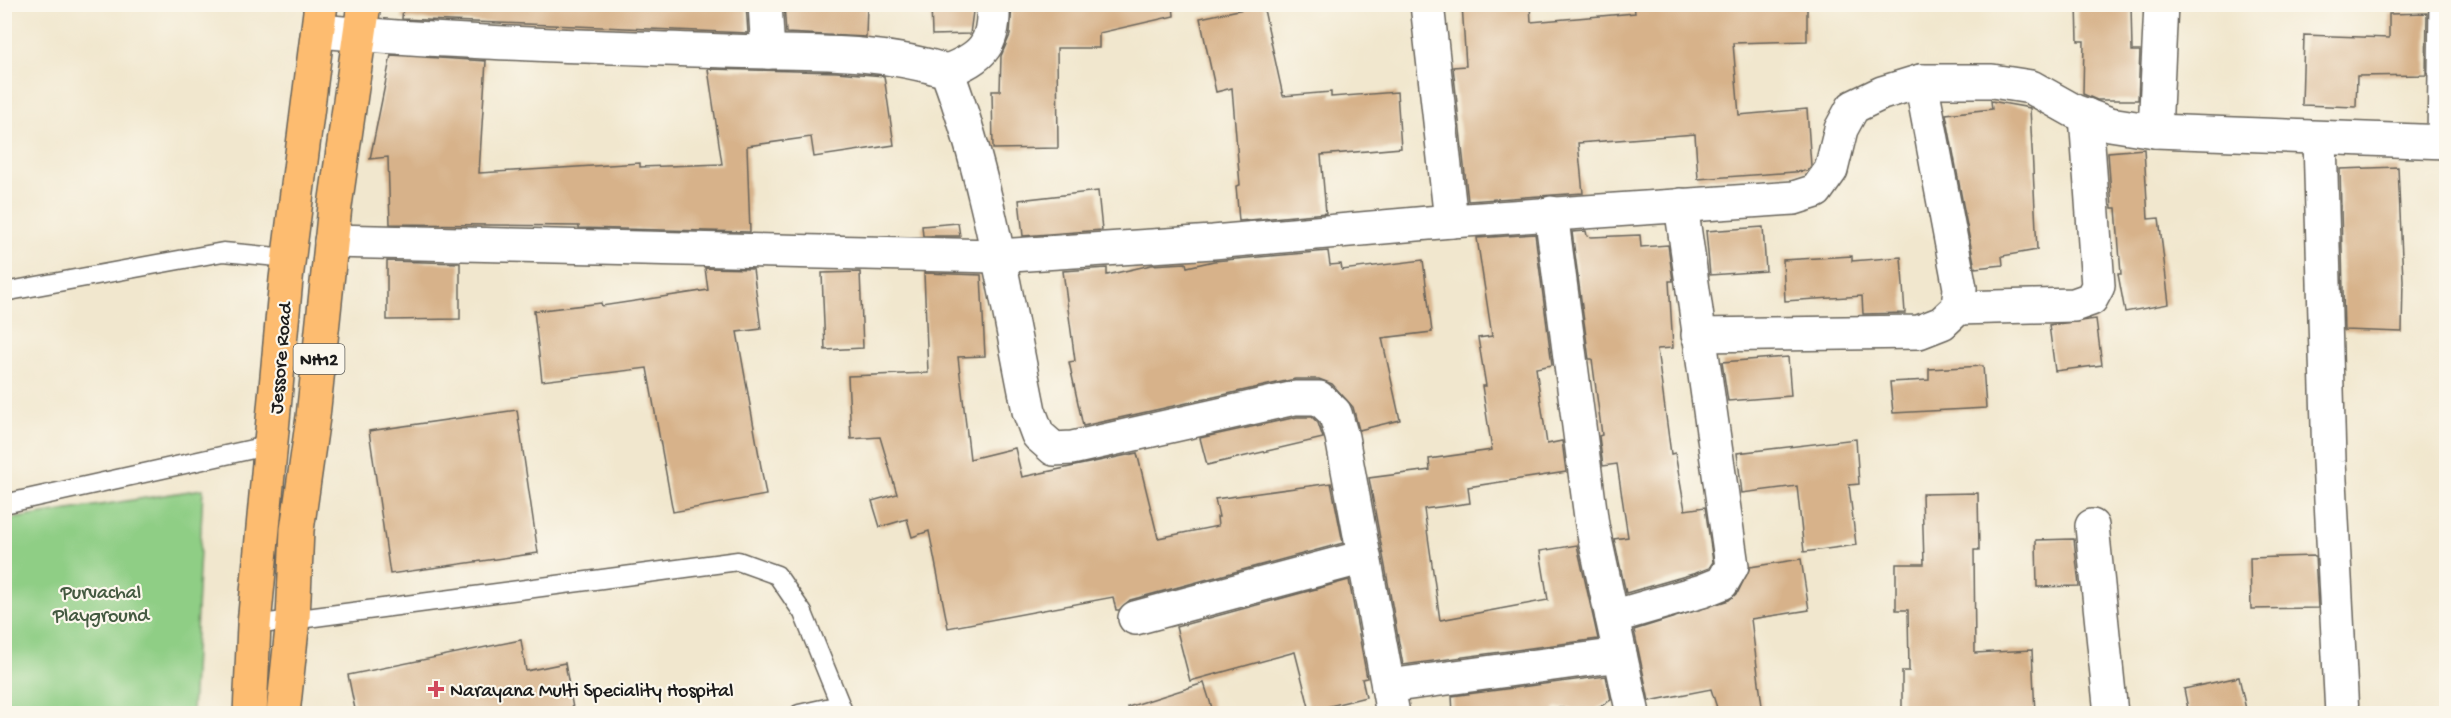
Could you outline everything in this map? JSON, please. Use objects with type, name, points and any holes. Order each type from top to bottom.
[{"type":"highway","name":"Jessore Road","points":[[250,714],[254,625],[289,258],[319,18]]},
{"type":"highway","name":"NH12","points":[[283,714],[293,619],[297,530],[313,417],[331,241],[362,20]]},
{"type":"street","points":[[765,4],[768,52]]},
{"type":"street","points":[[319,18],[768,52],[869,54],[915,61],[947,71],[968,63],[985,48],[994,27],[993,4]]},
{"type":"street","points":[[1427,4],[1451,221]]},
{"type":"street","points":[[2155,131],[2161,4]]},
{"type":"street","points":[[331,241],[997,256],[1213,242],[1551,213],[1794,198],[1816,190],[1831,170],[1841,129],[1853,107],[1882,93],[1921,81],[1982,80],[2031,87],[2086,115],[2110,124],[2155,131],[2445,142],[2446,4]]},
{"type":"street","points":[[947,71],[961,108],[997,256],[1029,411],[1038,435],[1054,449],[1072,448],[1295,398],[1319,398],[1335,413],[1364,557],[1385,705],[1620,655]]},
{"type":"street","points":[[1698,335],[1919,332],[1942,323],[1958,308],[1960,288],[1921,81]]},
{"type":"street","points":[[1958,308],[2074,305],[2091,299],[2098,286],[2086,115]]},
{"type":"street","points":[[2320,139],[2329,461],[2342,714]]},
{"type":"street","points":[[1612,616],[1722,583],[1731,566],[1681,205]]},
{"type":"street","points":[[1551,213],[1582,464],[1592,525],[1633,714]]},
{"type":"street","points":[[2092,526],[2111,714]]},
{"type":"street","points":[[1135,618],[1364,557]]},
{"type":"lane","points":[[4,292],[223,252],[289,258]]},
{"type":"lane","points":[[4,504],[271,445]]},
{"type":"lane","points":[[254,625],[738,561],[777,575],[803,614],[842,709],[799,714]]},
{"type":"green space","name":"Purvachal Playground","points":[[203,489],[192,713],[5,713],[5,520]]},
{"type":"building","points":[[403,4],[746,4],[748,33],[402,19]]},
{"type":"building","points":[[784,4],[867,4],[866,37],[786,33]]},
{"type":"building","points":[[931,4],[974,4],[970,34],[932,35]]},
{"type":"building","points":[[1012,4],[1173,4],[1174,16],[1099,33],[1099,48],[1057,48],[1058,148],[993,149],[992,91],[1000,91],[1001,56],[1010,35]]},
{"type":"building","points":[[1462,4],[1530,4],[1531,22],[1635,13],[1634,4],[1807,4],[1807,41],[1733,43],[1739,115],[1807,109],[1811,166],[1807,171],[1698,179],[1695,134],[1578,143],[1583,193],[1468,201],[1453,67],[1466,66]]},
{"type":"building","points":[[2077,4],[2131,4],[2132,51],[2140,51],[2138,100],[2097,100],[2083,94],[2084,41],[2078,41]]},
{"type":"building","points":[[1263,5],[1283,96],[1331,92],[1331,97],[1397,92],[1401,148],[1321,155],[1326,213],[1239,221],[1236,186],[1240,185],[1232,88],[1216,92],[1200,18]]},
{"type":"building","points":[[2427,13],[2426,75],[2357,76],[2356,107],[2302,105],[2304,35],[2389,38],[2389,14]]},
{"type":"building","points":[[391,55],[486,61],[479,173],[640,163],[640,167],[722,164],[708,69],[836,72],[884,76],[894,145],[814,157],[811,137],[747,146],[750,232],[579,228],[579,226],[390,224],[388,157],[370,159]]},
{"type":"building","points":[[1991,101],[2030,108],[2037,250],[2002,256],[2003,265],[1975,268],[1946,114],[1992,109]]},
{"type":"building","points":[[2144,149],[2148,219],[2159,218],[2169,304],[2125,312],[2118,274],[2121,274],[2116,208],[2112,208],[2108,152]]},
{"type":"building","points":[[2398,167],[2403,280],[2402,332],[2344,330],[2340,169]]},
{"type":"building","points":[[1098,191],[1102,230],[1023,236],[1019,200]]},
{"type":"building","points":[[958,223],[960,236],[923,236],[922,226]]},
{"type":"building","points":[[1763,227],[1766,271],[1710,275],[1706,231]]},
{"type":"building","points":[[1586,231],[1587,236],[1591,237],[1640,235],[1641,247],[1668,245],[1673,281],[1669,281],[1673,348],[1657,349],[1671,454],[1675,453],[1685,510],[1705,507],[1713,562],[1709,568],[1696,573],[1626,593],[1614,539],[1628,537],[1617,464],[1603,466],[1599,436],[1602,435],[1592,359],[1589,359],[1572,232]]},
{"type":"building","points":[[1535,234],[1552,365],[1536,368],[1547,444],[1562,441],[1566,472],[1468,487],[1470,503],[1424,509],[1440,620],[1548,600],[1540,551],[1577,545],[1598,639],[1403,665],[1369,478],[1430,470],[1429,459],[1492,450],[1482,386],[1486,386],[1478,338],[1492,336],[1477,238]]},
{"type":"building","points":[[1328,251],[1330,265],[1341,264],[1342,270],[1423,260],[1432,332],[1382,338],[1400,420],[1359,430],[1353,407],[1332,384],[1319,379],[1295,379],[1083,426],[1069,362],[1075,361],[1063,271],[1107,268],[1107,275],[1151,265],[1186,263],[1187,267],[1214,261]]},
{"type":"building","points":[[1852,256],[1852,261],[1901,257],[1905,313],[1863,314],[1862,296],[1785,301],[1783,260]]},
{"type":"building","points":[[387,261],[460,263],[460,319],[387,320]]},
{"type":"building","points":[[705,268],[753,269],[761,329],[737,332],[766,495],[673,512],[647,368],[542,381],[534,311],[601,303],[602,306],[708,290]]},
{"type":"building","points":[[860,272],[863,348],[825,350],[822,273]]},
{"type":"building","points":[[924,273],[981,275],[985,356],[958,357],[970,459],[1015,448],[1022,477],[1137,453],[1158,538],[1218,526],[1217,517],[1219,517],[1215,499],[1331,483],[1343,543],[1130,600],[1119,610],[1116,610],[1113,597],[948,628],[929,531],[912,537],[907,519],[880,527],[872,501],[897,494],[880,437],[851,439],[848,376],[928,373]]},
{"type":"building","points":[[2096,319],[2102,365],[2055,371],[2049,325]]},
{"type":"building","points":[[1788,357],[1791,396],[1728,401],[1722,362]]},
{"type":"building","points":[[1983,366],[1986,408],[1893,413],[1890,382],[1929,380],[1929,369]]},
{"type":"building","points":[[517,410],[538,553],[390,574],[369,431]]},
{"type":"building","points":[[1297,417],[1312,417],[1318,423],[1323,438],[1207,465],[1200,438]]},
{"type":"building","points":[[1856,439],[1859,484],[1849,485],[1856,545],[1804,552],[1797,486],[1742,493],[1737,453]]},
{"type":"building","points":[[1978,493],[1979,550],[1974,550],[1975,653],[2032,650],[2035,714],[1902,713],[1902,671],[1909,671],[1908,610],[1896,610],[1896,564],[1924,564],[1922,494]]},
{"type":"building","points":[[2074,539],[2079,586],[2037,587],[2036,540]]},
{"type":"building","points":[[2315,556],[2318,608],[2251,609],[2250,558]]},
{"type":"building","points":[[1801,559],[1809,610],[1751,619],[1763,714],[1719,714],[1711,689],[1649,701],[1634,630],[1729,600],[1738,592],[1750,567]]},
{"type":"building","points":[[1349,580],[1367,678],[1362,679],[1366,697],[1310,711],[1295,652],[1190,681],[1176,627]]},
{"type":"building","points":[[521,640],[526,671],[565,663],[574,714],[356,714],[348,675]]},
{"type":"building","points":[[1606,676],[1611,700],[1595,710],[1554,708],[1555,714],[1453,714],[1452,696]]},
{"type":"building","points":[[2239,677],[2247,714],[2189,714],[2184,689]]},
{"type":"building","points":[[1204,683],[1214,714],[1129,714],[1128,707]]},
{"type":"place","name":"Narayana Multi Speciality Hospital","points":[[436,689]]}]
